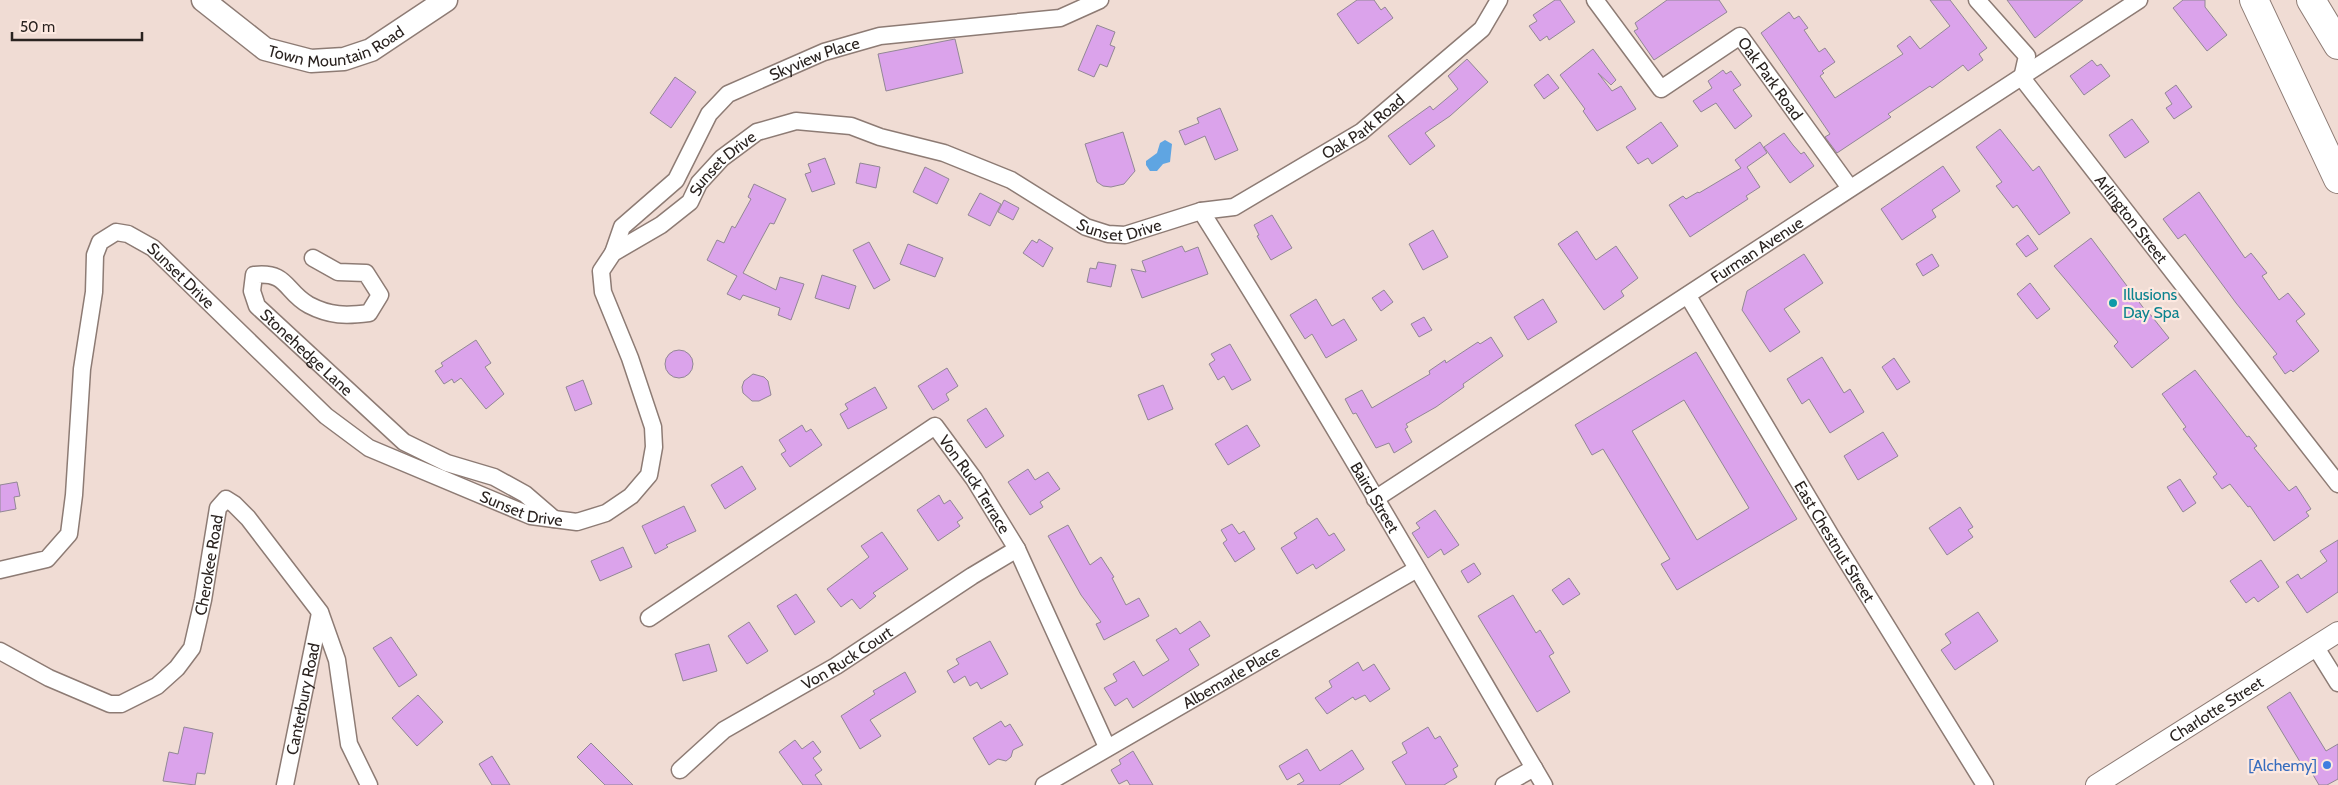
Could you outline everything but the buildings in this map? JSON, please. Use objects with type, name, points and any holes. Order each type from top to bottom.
[{"type":"highway","points":[[2254,0],[2338,179]]},
{"type":"highway","points":[[2311,0],[2338,45]]},
{"type":"main road","name":"Town Mountain Road","points":[[203,0],[265,49],[311,61],[344,60],[371,50],[446,0]]},
{"type":"street","name":"Skyview Place","points":[[613,253],[622,227],[676,180],[709,114],[728,94],[824,52],[880,36],[1060,18],[1100,0]]},
{"type":"street","name":"Oak Park Road","points":[[1201,211],[1234,207],[1361,132],[1482,29],[1499,0]]},
{"type":"street","name":"Oak Park Road","points":[[1595,0],[1661,89],[1740,36],[1850,188]]},
{"type":"street","points":[[1977,0],[2026,56],[2022,78]]},
{"type":"street","name":"Furman Avenue","points":[[1375,499],[2139,0]]},
{"type":"street","name":"Arlington Street","points":[[2022,78],[2338,484]]},
{"type":"street","name":"Sunset Drive","points":[[0,570],[47,559],[69,534],[74,495],[82,369],[94,292],[95,255],[100,242],[116,232],[128,234],[153,248],[326,416],[369,448],[532,516],[577,522],[606,513],[631,496],[649,475],[654,447],[653,427],[630,358],[603,292],[601,271],[613,253],[661,225],[690,202],[699,183],[722,158],[758,132],[796,122],[851,126],[880,137],[944,153],[1011,180],[1086,227],[1108,234],[1125,235],[1201,211]]},
{"type":"street","name":"Baird Street","points":[[1201,211],[1417,569],[1544,785]]},
{"type":"street","name":"Stonehedge Lane","points":[[314,258],[338,272],[366,273],[380,295],[369,313],[343,317],[308,304],[282,281],[268,274],[254,275],[252,291],[257,306],[404,442],[447,463],[494,477],[525,494],[554,519]]},
{"type":"street","name":"East Chestnut Street","points":[[1688,296],[1831,536],[1985,785]]},
{"type":"street","name":"Von Ruck Terrace","points":[[649,618],[935,426],[974,479],[1017,549],[1107,747]]},
{"type":"street","name":"Cherokee Road","points":[[0,651],[49,678],[110,704],[121,704],[157,686],[177,668],[192,648],[203,600],[218,508],[226,499],[248,518],[320,612],[337,660],[349,744],[369,785]]},
{"type":"street","name":"Von Ruck Court","points":[[680,770],[724,730],[836,666],[972,576],[1017,549]]},
{"type":"street","name":"Albemarle Place","points":[[1044,785],[1417,569]]},
{"type":"street","name":"Canterbury Road","points":[[285,785],[320,612]]},
{"type":"street","name":"Charlotte Street","points":[[2096,785],[2338,632]]},
{"type":"street","points":[[2315,646],[2338,683]]},
{"type":"street","points":[[1504,785],[1534,768]]},
{"type":"water","points":[[1165,140],[1172,144],[1170,162],[1163,164],[1157,171],[1150,171],[1146,161],[1157,153],[1160,143]]},
{"type":"place","name":"Illusions Day Spa","points":[[2113,303]]},
{"type":"place","name":"[Alchemy]","points":[[2327,765]]}]
